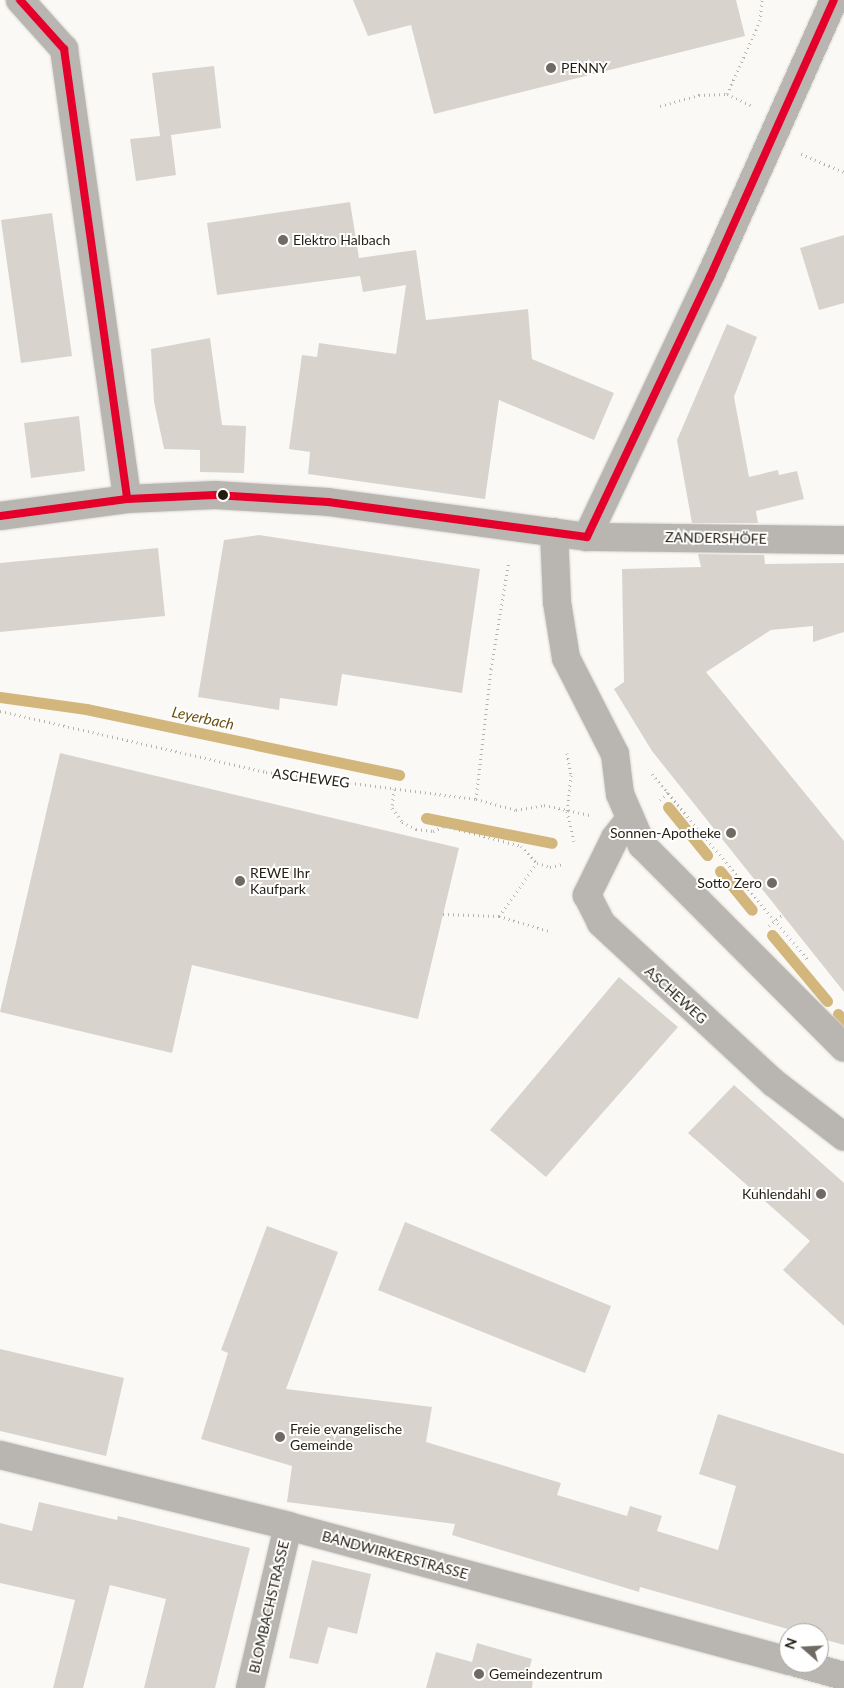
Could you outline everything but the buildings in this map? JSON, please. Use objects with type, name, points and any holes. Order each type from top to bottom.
[{"type":"street","points":[[20,0],[64,49],[126,499]]},
{"type":"street","points":[[587,537],[710,277],[834,0]]},
{"type":"street","name":"ZANDERSHÖFE","points":[[0,516],[126,499],[215,495],[328,502],[587,537],[844,540]]},
{"type":"street","points":[[554,532],[556,602],[566,658],[615,754],[626,813],[642,845],[844,1048]]},
{"type":"street","name":"ASCHEWEG","points":[[626,813],[588,895],[601,923],[630,954],[774,1083],[844,1137]]},
{"type":"street","name":"BANDWIRKERSTRASSE","points":[[0,1455],[288,1526],[779,1658]]},
{"type":"street","name":"BLOMBACHSTRASSE","points":[[250,1688],[288,1526]]},
{"type":"street","points":[[829,1672],[844,1676]]},
{"type":"path","points":[[727,94],[760,21],[762,0]]},
{"type":"path","points":[[660,106],[699,95],[727,94],[740,100]]},
{"type":"path","points":[[811,158],[844,172]]},
{"type":"path","points":[[476,799],[488,688],[514,526]]},
{"type":"path","name":"ASCHEWEG","points":[[0,712],[266,772],[476,799],[516,810],[544,805],[585,816],[626,813]]},
{"type":"path","points":[[567,753],[570,775],[567,811],[574,832],[574,849]]},
{"type":"path","points":[[615,754],[647,769],[663,786],[810,963]]},
{"type":"path","points":[[394,789],[392,808],[402,822],[409,826],[433,831],[445,826],[520,846],[537,863],[550,867],[562,865],[568,857]]},
{"type":"path","points":[[499,916],[537,863]]},
{"type":"path","points":[[443,914],[499,916],[552,932]]},
{"type":"waterway","name":"Leyerbach","points":[[0,697],[86,709],[399,775]]},
{"type":"waterway","name":"Leyerbach","points":[[668,807],[707,855]]},
{"type":"waterway","name":"Leyerbach","points":[[426,818],[552,843]]},
{"type":"waterway","name":"Leyerbach","points":[[720,871],[752,910]]},
{"type":"waterway","name":"Leyerbach","points":[[772,935],[827,1001]]},
{"type":"waterway","name":"Leyerbach","points":[[838,1014],[844,1022]]},
{"type":"transit line","points":[[20,0],[64,49],[127,499]]},
{"type":"transit line","points":[[0,516],[127,499],[215,495],[328,502],[587,537],[710,277],[834,0]]},
{"type":"place","name":"PENNY","points":[[551,68]]},
{"type":"place","name":"Elektro Halbach","points":[[283,240]]},
{"type":"place","name":"Sonnen-Apotheke","points":[[731,833]]},
{"type":"place","name":"REWE Ihr Kaufpark","points":[[240,881]]},
{"type":"place","name":"Sotto Zero","points":[[772,883]]},
{"type":"place","name":"Kuhlendahl","points":[[821,1194]]},
{"type":"place","name":"Freie evangelische Gemeinde","points":[[280,1437]]},
{"type":"place","name":"Gemeindezentrum","points":[[479,1674]]}]
